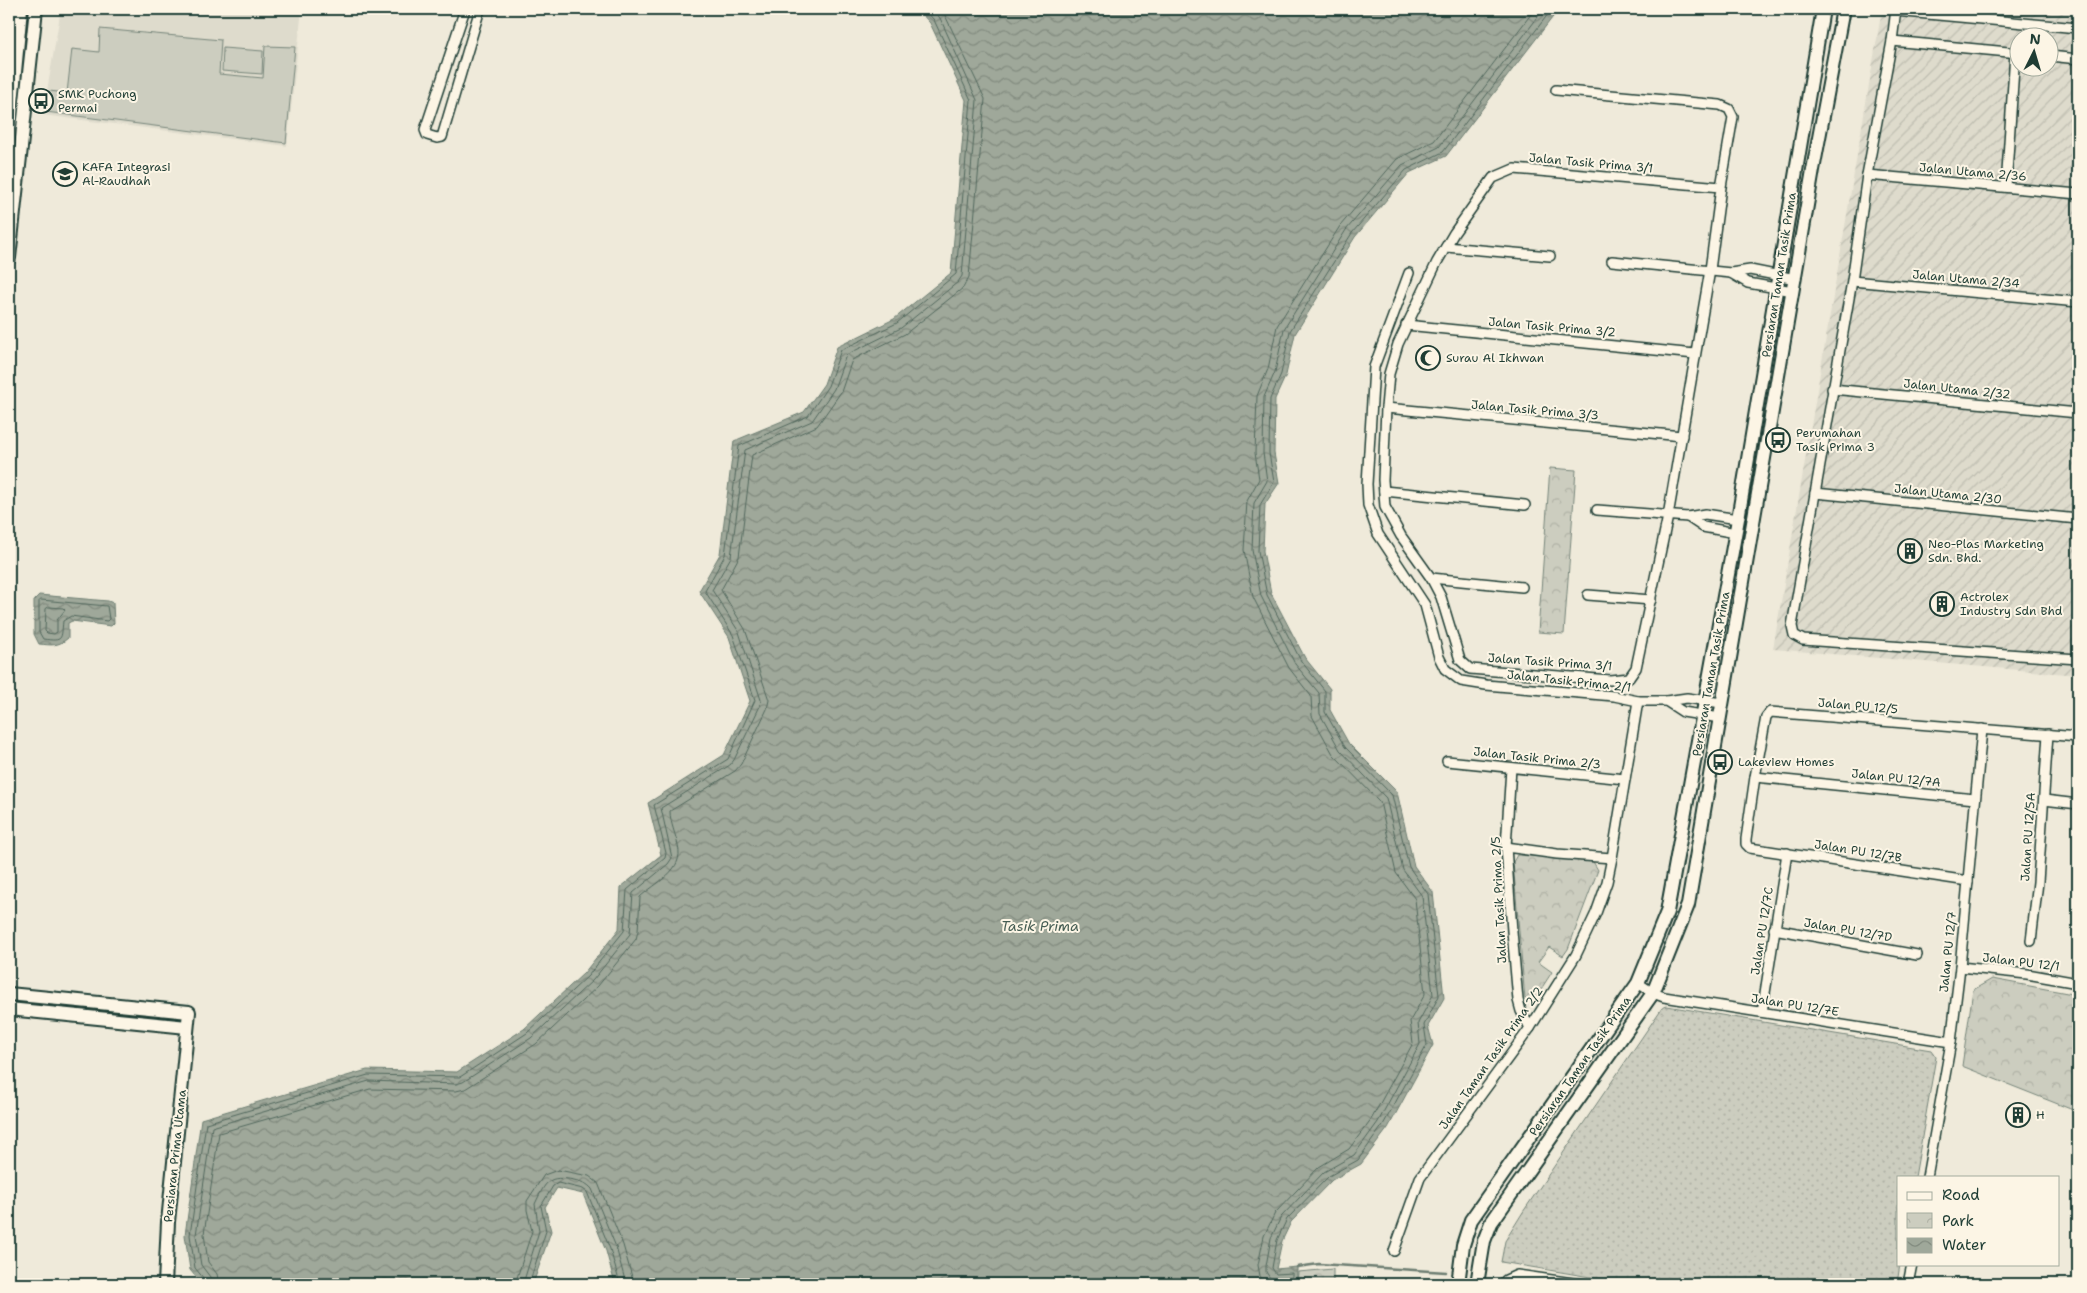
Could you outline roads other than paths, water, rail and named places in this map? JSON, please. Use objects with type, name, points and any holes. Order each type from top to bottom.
[{"type":"main road","points":[[9,135],[21,9]]},
{"type":"main road","points":[[9,258],[36,9]]},
{"type":"main road","name":"Persiaran Taman Tasik Prima","points":[[1458,1284],[1463,1245],[1471,1220],[1638,983],[1667,912],[1736,533],[1823,9]]},
{"type":"main road","name":"Persiaran Taman Tasik Prima","points":[[1477,1284],[1484,1241],[1491,1223],[1653,992],[1688,905],[1843,9]]},
{"type":"main road","name":"Persiaran Prima Utama","points":[[9,994],[189,1012],[186,1061],[168,1222],[165,1284]]},
{"type":"main road","points":[[9,1010],[187,1027]]},
{"type":"street","points":[[465,9],[425,130],[427,135],[437,138],[442,137],[480,9]]},
{"type":"street","points":[[2078,28],[1896,10],[1892,41],[1866,176],[1852,281],[1792,626],[1794,635],[1803,640],[2078,659]]},
{"type":"street","points":[[1892,41],[2010,52]]},
{"type":"street","points":[[2060,57],[2078,59]]},
{"type":"street","points":[[2006,187],[2015,78]]},
{"type":"street","name":"Jalan Tasik Prima 3/1","points":[[1556,90],[1720,105],[1729,109],[1733,117],[1710,270],[1668,516],[1636,668],[1629,678],[1610,680],[1470,669],[1460,660],[1441,597],[1431,578],[1401,536],[1385,507],[1382,480],[1389,374],[1406,326],[1446,247],[1492,178],[1514,169],[1721,187]]},
{"type":"street","name":"Jalan Utama 2/36","points":[[1866,176],[2078,194]]},
{"type":"street","points":[[1446,247],[1550,256]]},
{"type":"street","points":[[1612,262],[1710,270],[1731,273],[1748,283],[1778,281],[1794,285]]},
{"type":"street","name":"Jalan Tasik Prima 2/1","points":[[1409,273],[1374,367],[1367,484],[1368,505],[1378,534],[1425,605],[1439,657],[1445,669],[1461,680],[1486,685],[1614,696],[1638,701],[1666,702],[1687,698],[1722,703]]},
{"type":"street","name":"Jalan Utama 2/34","points":[[1852,281],[2078,302]]},
{"type":"street","name":"Jalan Tasik Prima 3/2","points":[[1406,326],[1695,354]]},
{"type":"street","name":"Jalan Utama 2/32","points":[[1832,389],[2078,413]]},
{"type":"street","name":"Jalan Tasik Prima 3/3","points":[[1386,408],[1682,436]]},
{"type":"street","points":[[1384,491],[1525,505]]},
{"type":"street","name":"Jalan Utama 2/30","points":[[1815,493],[2078,519]]},
{"type":"street","points":[[1597,510],[1688,517],[1705,514],[1738,519]]},
{"type":"street","points":[[1688,517],[1703,528],[1736,533]]},
{"type":"street","points":[[1431,578],[1522,587]]},
{"type":"street","points":[[1588,594],[1651,600]]},
{"type":"street","name":"Jalan Taman Tasik Prima 2/2","points":[[1394,1251],[1420,1178],[1530,1028],[1576,955],[1596,913],[1607,882],[1612,858],[1638,701]]},
{"type":"street","name":"Jalan Tasik Prima 2/1","points":[[1666,702],[1683,712],[1720,718]]},
{"type":"street","name":"Jalan PU 12/5","points":[[1746,844],[1754,777],[1766,717],[1770,712],[2078,737]]},
{"type":"street","name":"Jalan PU 12/7","points":[[1927,1176],[1951,1042],[1960,967],[1972,844],[1974,799],[1982,729]]},
{"type":"street","name":"Jalan PU 12/5A","points":[[2031,941],[2048,734]]},
{"type":"street","name":"Jalan Tasik Prima 2/3","points":[[1447,761],[1625,779]]},
{"type":"street","name":"Jalan Tasik Prima 2/5","points":[[1511,768],[1506,847],[1518,1000],[1521,1012],[1530,1028]]},
{"type":"street","name":"Jalan PU 12/7A","points":[[1754,777],[1974,799]]},
{"type":"street","points":[[2044,800],[2078,804]]},
{"type":"street","name":"Jalan PU 12/7B","points":[[1746,844],[1750,848],[1968,881]]},
{"type":"street","points":[[1506,847],[1557,854],[1612,858]]},
{"type":"street","name":"Jalan PU 12/7C","points":[[1762,1012],[1787,853]]},
{"type":"street","name":"Jalan PU 12/7D","points":[[1774,930],[1917,955]]},
{"type":"street","name":"Jalan PU 12/1","points":[[1960,967],[2027,974],[2078,983]]},
{"type":"street","name":"Jalan PU 12/7E","points":[[1638,983],[1664,997],[1951,1042]]},
{"type":"street","points":[[1908,1284],[1912,1266]]},
{"type":"street","points":[[1504,1284],[1506,1280],[1517,1275],[1580,1284]]},
{"type":"water","name":"Tasik Prima","points":[[917,9],[1559,9],[1446,156],[1409,173],[1355,237],[1295,334],[1286,375],[1275,399],[1274,453],[1279,483],[1265,504],[1263,551],[1271,593],[1305,658],[1330,689],[1330,710],[1349,744],[1397,792],[1414,866],[1433,892],[1444,998],[1428,1026],[1433,1045],[1388,1128],[1361,1164],[1332,1180],[1291,1222],[1282,1241],[1276,1269],[1297,1267],[1297,1284],[615,1284],[606,1251],[583,1194],[557,1188],[545,1207],[551,1231],[533,1284],[202,1284],[190,1270],[185,1235],[201,1119],[367,1070],[457,1072],[524,1029],[584,973],[619,929],[621,887],[661,855],[648,803],[724,755],[750,701],[729,637],[699,591],[720,554],[734,441],[804,412],[824,384],[837,347],[894,319],[951,273],[966,100],[930,23]]},
{"type":"water","points":[[39,595],[108,601],[113,603],[114,623],[111,626],[72,621],[68,623],[68,638],[64,641],[54,645],[39,644],[34,634],[34,600]]},
{"type":"waterway","points":[[9,35],[11,9]]},
{"type":"waterway","points":[[1297,1267],[1319,1264],[1446,1272]]},
{"type":"place","name":"SMK Puchong Permai","points":[[41,101]]},
{"type":"place","name":"KAFA Integrasi Al-Raudhah","points":[[65,174]]},
{"type":"place","name":"Surau Al Ikhwan","points":[[1428,358]]},
{"type":"place","name":"Perumahan Tasik Prima 3","points":[[1778,440]]},
{"type":"place","name":"Neo-Plas Marketing Sdn. Bhd.","points":[[1910,551]]},
{"type":"place","name":"Actrolex Industry Sdn Bhd","points":[[1942,604]]},
{"type":"place","name":"Lakeview Homes","points":[[1720,762]]},
{"type":"place","name":"H","points":[[2018,1115]]}]
